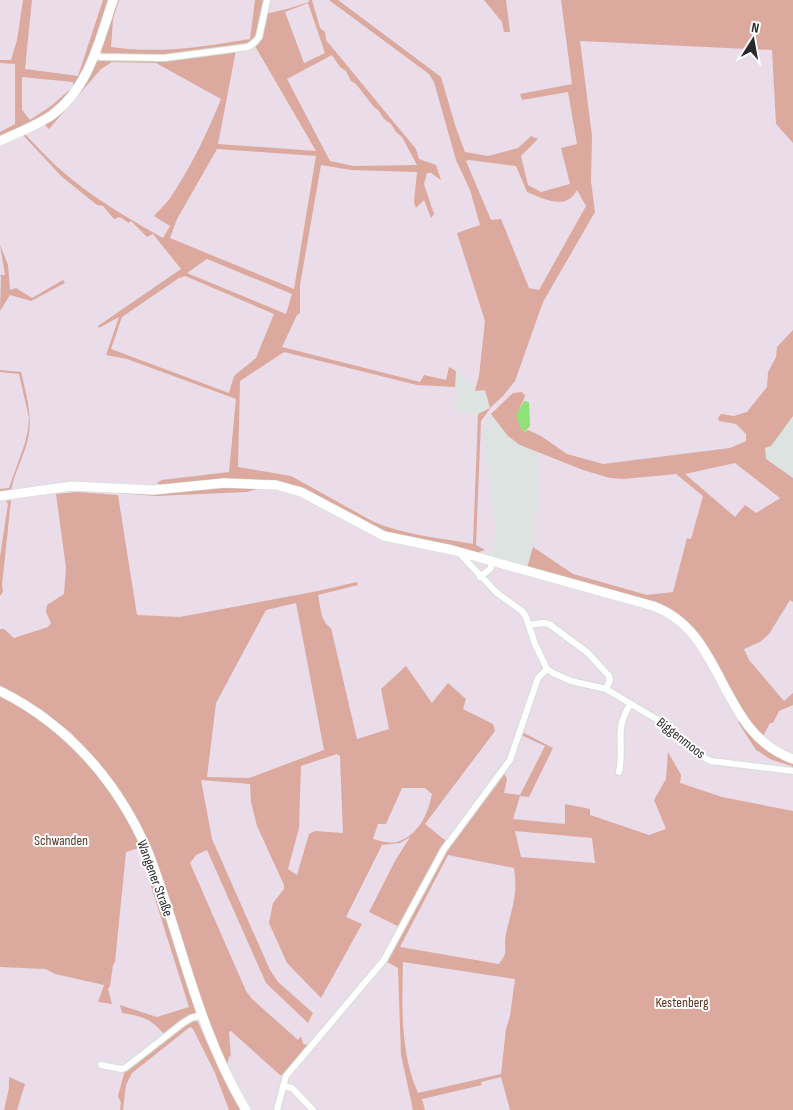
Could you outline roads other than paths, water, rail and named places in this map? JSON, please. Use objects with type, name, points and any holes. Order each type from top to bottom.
[{"type":"main road","points":[[0,141],[33,126],[61,108],[82,83],[113,0]]},
{"type":"main road","points":[[0,496],[72,486],[154,490],[218,484],[276,484],[306,494],[384,536],[461,552],[644,603],[672,615],[688,628],[698,640],[753,732],[771,748],[793,759]]},
{"type":"main road","name":"Wangener Straße","points":[[0,691],[44,717],[71,740],[100,770],[120,799],[139,834],[152,864],[202,1015],[228,1076],[246,1110]]},
{"type":"street","points":[[94,55],[100,57],[164,58],[248,47],[259,37],[267,0]]},
{"type":"street","points":[[277,1110],[286,1076],[384,960],[444,849],[510,760],[538,678],[547,669],[522,611],[499,595],[480,577],[462,556],[461,552]]},
{"type":"street","points":[[480,577],[490,569],[493,562]]},
{"type":"street","points":[[529,626],[543,623],[549,624],[588,653],[609,676],[610,680],[606,689]]},
{"type":"street","name":"Biggenmoos","points":[[547,669],[566,679],[606,689],[668,726],[698,755],[711,761],[793,770]]},
{"type":"street","points":[[619,772],[622,759],[622,719],[631,704]]},
{"type":"street","points":[[101,1065],[125,1068],[183,1023],[202,1015]]},
{"type":"street","points":[[283,1086],[292,1088],[313,1110]]},
{"type":"park label","name":"Schwanden","points":[[61,840]]},
{"type":"park label","name":"Kestenberg","points":[[682,1002]]}]
